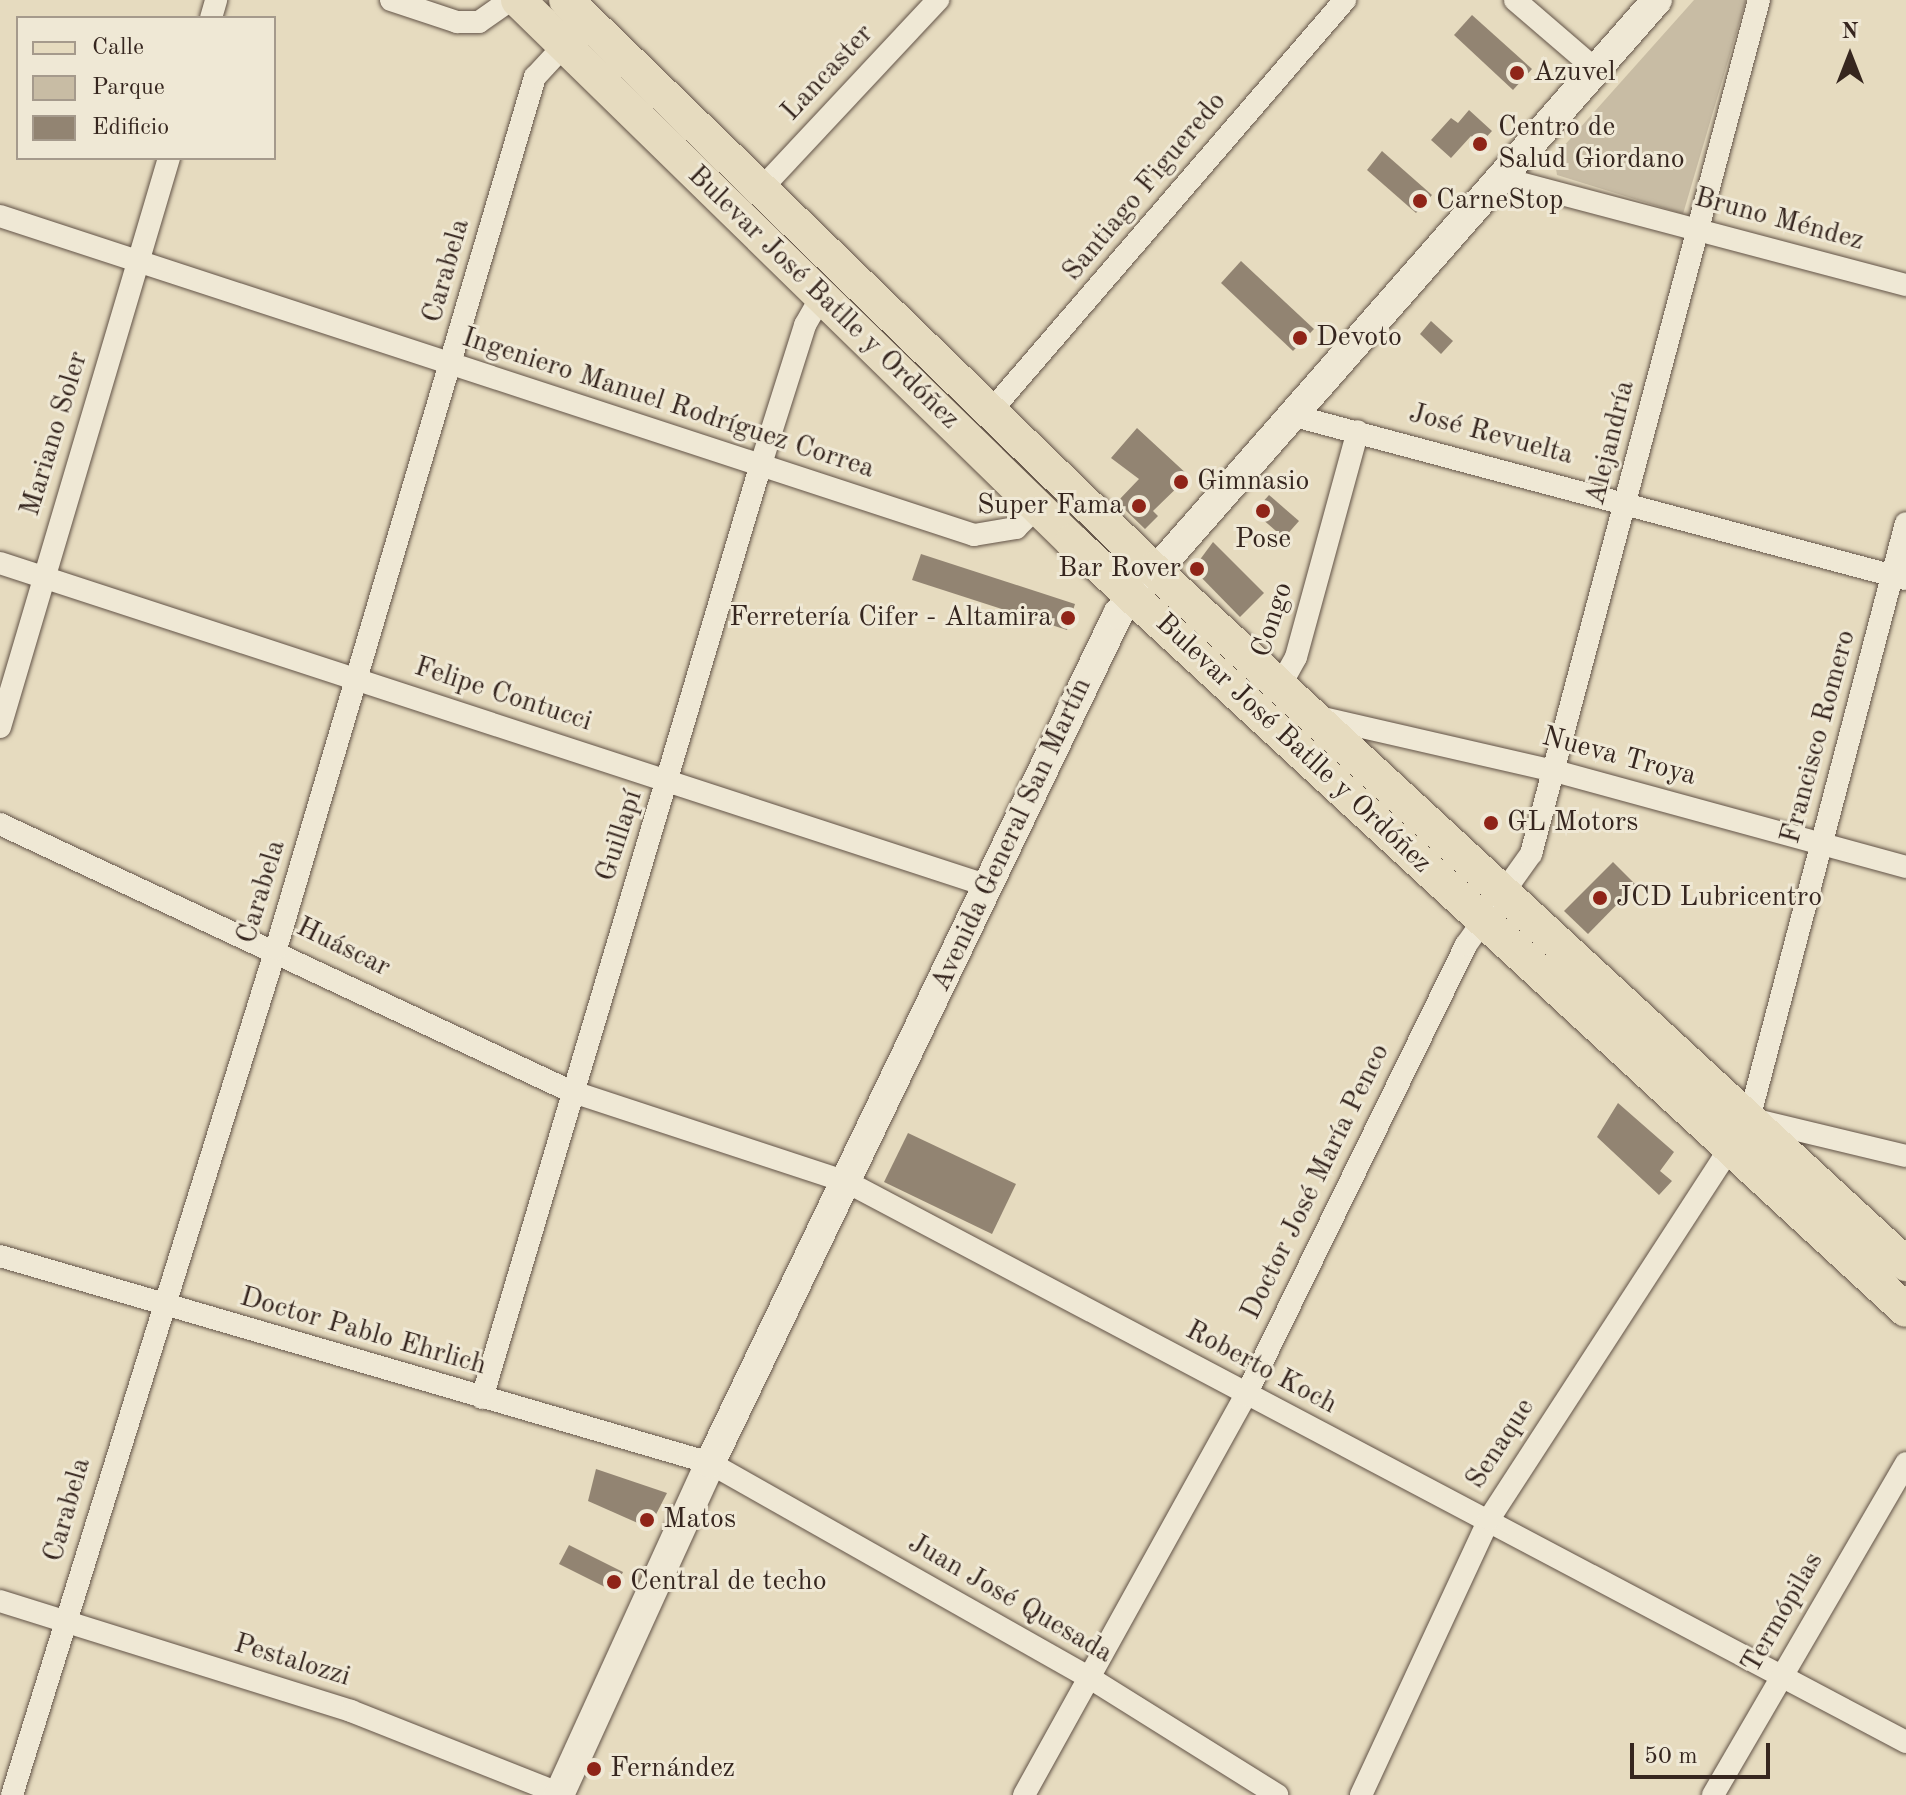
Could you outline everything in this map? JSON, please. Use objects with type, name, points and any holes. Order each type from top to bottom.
[{"type":"main road","name":"Bulevar José Batlle y Ordóñez","points":[[518,0],[573,22],[762,188],[1153,569],[1313,716],[1732,1149],[1906,1310]]},
{"type":"main road","name":"Avenida General San Martín","points":[[560,1794],[710,1463],[1111,626],[1153,569],[1497,177],[1657,0]]},
{"type":"main road","name":"Bulevar José Batlle y Ordóñez","points":[[573,22],[822,296],[1132,596],[1495,907],[1749,1119],[1906,1264]]},
{"type":"street","points":[[391,0],[457,22],[479,22],[511,0]]},
{"type":"street","name":"Lancaster","points":[[762,188],[938,0]]},
{"type":"street","name":"Santiago Figueredo","points":[[990,412],[1345,0]]},
{"type":"street","points":[[1515,0],[1594,68]]},
{"type":"street","name":"Alejandría","points":[[1495,907],[1531,854],[1628,502],[1695,229],[1759,0]]},
{"type":"street","name":"Carabela","points":[[12,1795],[160,1304],[276,949],[535,77],[573,22]]},
{"type":"street","name":"Mariano Soler","points":[[0,727],[168,160]]},
{"type":"street","name":"Bruno Méndez","points":[[1497,177],[1906,285]]},
{"type":"street","name":"Ingeniero Manuel Rodríguez Correa","points":[[0,216],[974,535],[1016,528],[1037,507]]},
{"type":"street","name":"Guillapí","points":[[482,1398],[570,1091],[670,780],[761,464],[805,325],[822,296]]},
{"type":"street","name":"José Revuelta","points":[[1291,415],[1628,502],[1899,577]]},
{"type":"street","name":"Congo","points":[[1280,686],[1296,657],[1358,431]]},
{"type":"street","name":"Francisco Romero","points":[[1732,1149],[1749,1119],[1822,845],[1899,577],[1906,523]]},
{"type":"street","name":"Felipe Contucci","points":[[0,563],[988,886]]},
{"type":"street","name":"Nueva Troya","points":[[1313,716],[1555,771],[1906,867]]},
{"type":"street","name":"Huáscar","points":[[0,824],[276,949],[570,1091]]},
{"type":"street","name":"Doctor José María Penco","points":[[1024,1795],[1246,1395],[1466,945],[1495,907]]},
{"type":"street","name":"Roberto Koch","points":[[570,1091],[847,1182],[1906,1742]]},
{"type":"street","points":[[1749,1119],[1906,1156]]},
{"type":"street","name":"Senaque","points":[[1361,1795],[1489,1519],[1732,1149]]},
{"type":"street","name":"Doctor Pablo Ehrlich","points":[[0,1256],[710,1463]]},
{"type":"street","name":"Juan José Quesada","points":[[710,1463],[1090,1678],[1277,1795]]},
{"type":"street","name":"Termópilas","points":[[1713,1795],[1906,1463]]},
{"type":"street","name":"Pestalozzi","points":[[0,1601],[351,1711],[560,1794]]},
{"type":"green space","points":[[1694,0],[1746,0],[1683,214],[1557,175],[1554,157]]},
{"type":"building","points":[[1472,15],[1532,69],[1513,90],[1454,35]]},
{"type":"building","points":[[1469,110],[1492,131],[1480,144],[1471,136],[1451,158],[1431,140],[1451,118],[1458,123]]},
{"type":"building","points":[[1382,151],[1432,195],[1416,213],[1367,170]]},
{"type":"building","points":[[1241,261],[1314,329],[1293,351],[1221,283]]},
{"type":"building","points":[[1431,321],[1453,341],[1441,354],[1420,334]]},
{"type":"building","points":[[1137,428],[1189,476],[1153,511],[1158,516],[1145,529],[1117,502],[1139,479],[1111,458]]},
{"type":"building","points":[[1269,495],[1299,521],[1284,538],[1254,512]]},
{"type":"building","points":[[1213,542],[1264,593],[1240,617],[1193,569]]},
{"type":"building","points":[[921,554],[1075,604],[1067,630],[912,580]]},
{"type":"building","name":"JCD Lubricentro","points":[[1613,862],[1636,885],[1588,934],[1564,911]]},
{"type":"building","points":[[1618,1103],[1674,1152],[1660,1171],[1672,1181],[1659,1195],[1597,1137]]},
{"type":"building","points":[[908,1133],[1016,1184],[992,1234],[884,1182]]},
{"type":"building","points":[[596,1469],[667,1493],[649,1528],[588,1501]]},
{"type":"building","points":[[569,1545],[623,1572],[613,1591],[559,1564]]},
{"type":"place","name":"Azuvel","points":[[1517,73]]},
{"type":"place","name":"Centro de Salud Giordano","points":[[1480,144]]},
{"type":"place","name":"CarneStop","points":[[1420,201]]},
{"type":"place","name":"Devoto","points":[[1300,338]]},
{"type":"place","name":"Gimnasio","points":[[1181,482]]},
{"type":"place","name":"Super Fama","points":[[1139,506]]},
{"type":"place","name":"Pose","points":[[1263,511]]},
{"type":"place","name":"Bar Rover","points":[[1197,569]]},
{"type":"place","name":"Ferretería Cifer - Altamira","points":[[1068,618]]},
{"type":"place","name":"GL Motors","points":[[1491,823]]},
{"type":"place","name":"JCD Lubricentro","points":[[1600,898]]},
{"type":"place","name":"Matos","points":[[647,1520]]},
{"type":"place","name":"Central de techo","points":[[614,1582]]},
{"type":"place","name":"Fernández","points":[[594,1769]]}]
